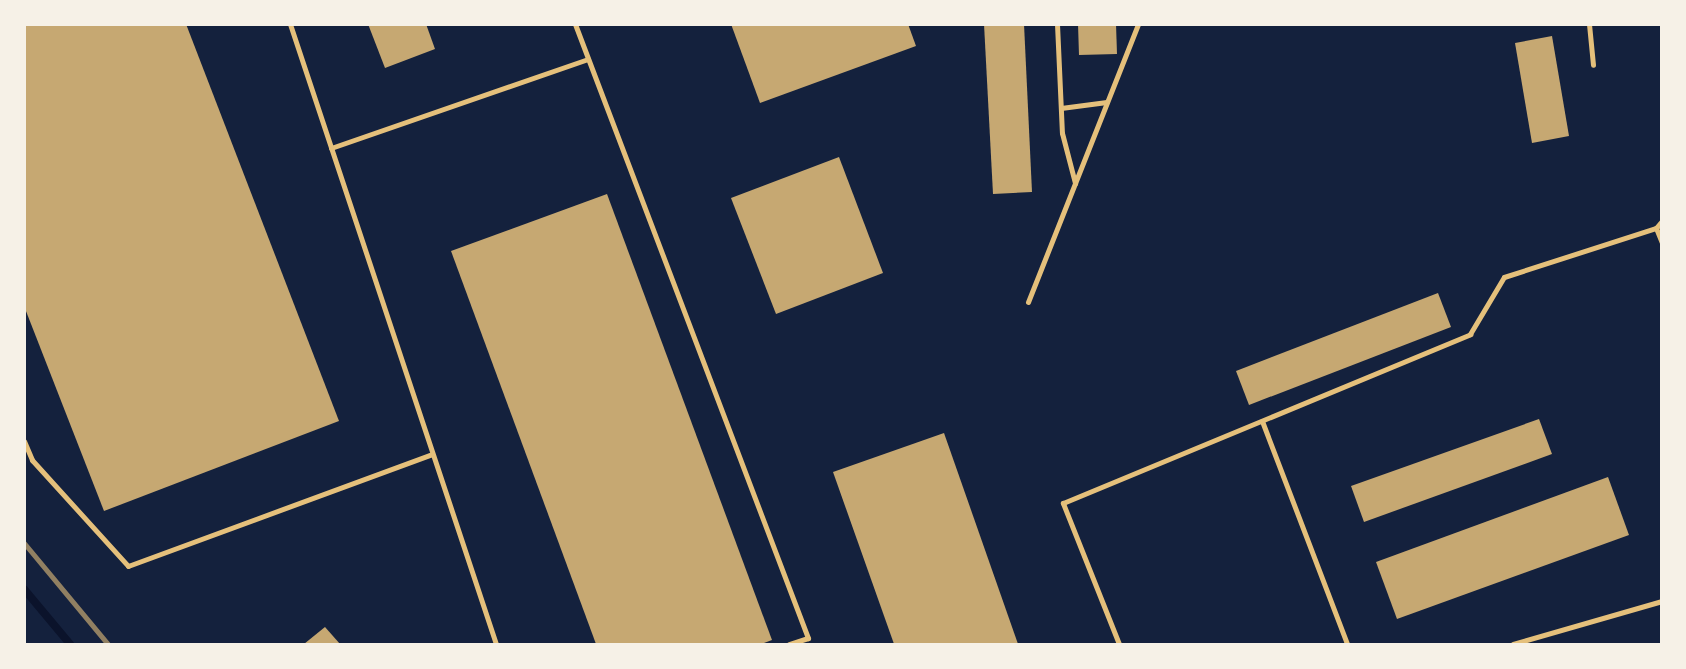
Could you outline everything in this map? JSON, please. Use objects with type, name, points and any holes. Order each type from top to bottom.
[{"type":"lane","points":[[290,24],[496,645]]},
{"type":"lane","points":[[575,24],[808,638],[789,645]]},
{"type":"lane","points":[[1057,24],[1062,133],[1076,183]]},
{"type":"lane","points":[[1028,302],[1138,24]]},
{"type":"lane","points":[[1589,24],[1593,65]]},
{"type":"lane","points":[[331,148],[588,59]]},
{"type":"lane","points":[[1061,108],[1107,102]]},
{"type":"lane","points":[[1119,645],[1063,503],[1471,334],[1504,277],[1656,228],[1661,221]]},
{"type":"lane","points":[[1656,228],[1661,243]]},
{"type":"lane","points":[[1262,421],[1347,645]]},
{"type":"lane","points":[[24,441],[32,460],[128,566],[432,454]]},
{"type":"lane","points":[[1513,645],[1661,601]]},
{"type":"building","points":[[24,24],[186,24],[339,421],[104,511],[24,306]]},
{"type":"building","points":[[368,24],[426,24],[435,49],[385,68]]},
{"type":"building","points":[[731,24],[908,24],[916,46],[760,103]]},
{"type":"building","points":[[984,24],[1024,24],[1032,192],[993,194]]},
{"type":"building","points":[[1078,24],[1116,24],[1117,54],[1079,55]]},
{"type":"building","points":[[1552,36],[1569,136],[1532,143],[1515,43]]},
{"type":"building","points":[[839,157],[883,273],[776,314],[731,198]]},
{"type":"building","points":[[607,194],[772,640],[761,644],[596,644],[451,251]]},
{"type":"building","points":[[1438,293],[1451,327],[1249,405],[1236,371]]},
{"type":"building","points":[[1539,419],[1552,454],[1364,522],[1351,486]]},
{"type":"building","points":[[944,433],[1018,644],[894,644],[833,472]]},
{"type":"building","points":[[1608,477],[1629,535],[1397,619],[1376,562]]},
{"type":"building","points":[[325,627],[340,644],[304,644]]},
{"type":"waterway","points":[[24,589],[70,644]]},
{"type":"railway","points":[[24,543],[108,644]]}]
